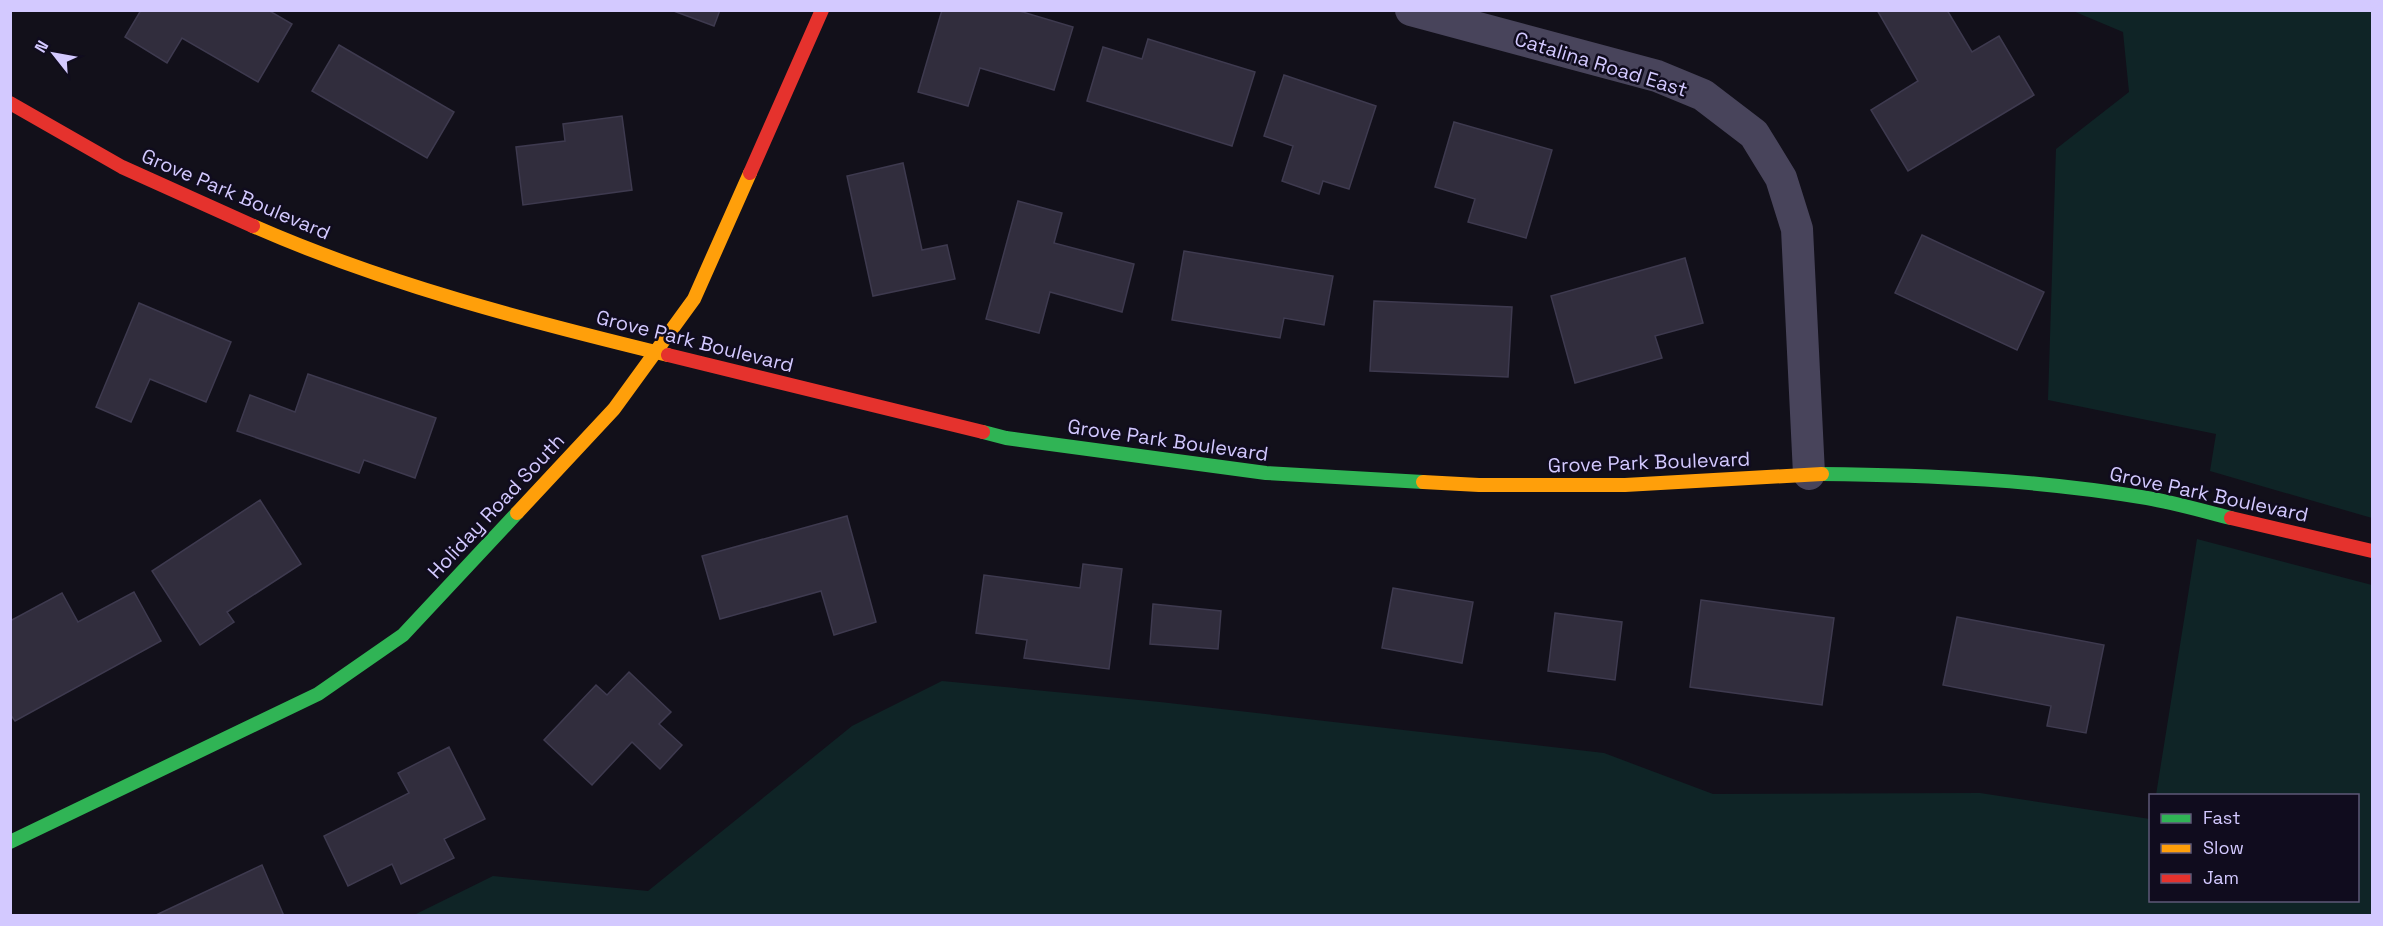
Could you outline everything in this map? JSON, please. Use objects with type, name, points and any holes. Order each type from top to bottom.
[{"type":"street","name":"Holiday Road South","points":[[10,842],[318,694],[403,635],[614,409],[694,299],[822,10]]},
{"type":"street","name":"Catalina Road East","points":[[1411,10],[1657,76],[1703,95],[1754,134],[1781,178],[1797,229],[1809,474]]},
{"type":"street","name":"Grove Park Boulevard","points":[[10,103],[122,167],[279,237],[385,276],[499,311],[655,352],[1006,438],[1266,473],[1479,485],[1625,485],[1809,474],[1933,475],[2038,483],[2148,498],[2292,530],[2373,551]]},
{"type":"green space","points":[[2073,11],[2372,11],[2372,518],[2210,471],[2216,434],[2048,400],[2056,149],[2129,92],[2123,32]]},
{"type":"green space","points":[[2197,539],[2372,585],[2372,915],[414,915],[493,876],[648,891],[852,726],[942,681],[1160,702],[1604,753],[1713,794],[1980,793],[2149,819],[2149,902],[2359,902],[2359,794],[2156,794]]},
{"type":"building","points":[[141,10],[268,10],[292,24],[258,82],[182,38],[167,63],[125,37]]},
{"type":"building","points":[[671,10],[720,10],[714,26]]},
{"type":"building","points":[[942,10],[1016,10],[1073,27],[1054,90],[980,68],[968,106],[918,92]]},
{"type":"building","points":[[1877,10],[1947,10],[1972,52],[1999,36],[2034,95],[1908,171],[1871,110],[1918,81]]},
{"type":"building","points":[[1148,39],[1255,72],[1232,146],[1087,101],[1103,47],[1142,59]]},
{"type":"building","points":[[339,45],[454,112],[427,158],[312,91]]},
{"type":"building","points":[[1284,75],[1376,106],[1349,189],[1323,181],[1319,194],[1282,181],[1293,146],[1264,136]]},
{"type":"building","points":[[622,116],[632,190],[523,205],[516,147],[565,141],[563,124]]},
{"type":"building","points":[[1454,122],[1552,150],[1526,238],[1468,222],[1475,199],[1435,187]]},
{"type":"building","points":[[903,163],[922,250],[947,245],[955,279],[873,296],[847,176]]},
{"type":"building","points":[[1018,201],[1062,213],[1054,243],[1134,264],[1122,312],[1050,292],[1039,333],[986,319]]},
{"type":"building","points":[[1922,235],[2044,292],[2017,350],[1895,293]]},
{"type":"building","points":[[1184,251],[1333,276],[1324,325],[1284,318],[1280,338],[1172,320]]},
{"type":"building","points":[[1685,258],[1703,323],[1655,336],[1662,358],[1575,383],[1551,296]]},
{"type":"building","points":[[1374,301],[1512,307],[1508,377],[1370,371]]},
{"type":"building","points":[[139,303],[231,342],[206,402],[150,379],[131,422],[96,407]]},
{"type":"building","points":[[308,374],[436,418],[415,478],[364,460],[359,473],[237,431],[250,395],[295,412]]},
{"type":"building","points":[[260,500],[301,564],[227,612],[234,622],[200,645],[152,571]]},
{"type":"building","points":[[847,516],[876,622],[834,635],[821,591],[720,619],[702,556]]},
{"type":"building","points":[[1083,564],[1122,569],[1109,669],[1024,658],[1027,640],[976,633],[984,575],[1080,588]]},
{"type":"building","points":[[1393,588],[1473,602],[1462,663],[1382,648]]},
{"type":"building","points":[[134,592],[161,641],[15,721],[10,714],[10,621],[62,593],[78,622]]},
{"type":"building","points":[[1701,600],[1834,618],[1822,705],[1690,687]]},
{"type":"building","points":[[1153,604],[1221,611],[1218,649],[1150,644]]},
{"type":"building","points":[[1555,613],[1622,622],[1615,680],[1548,671]]},
{"type":"building","points":[[1957,617],[2104,645],[2086,733],[2047,726],[2051,706],[1943,685]]},
{"type":"building","points":[[629,672],[671,712],[659,724],[682,745],[660,769],[632,742],[592,785],[544,740],[596,685],[607,695]]},
{"type":"building","points":[[449,747],[485,819],[444,839],[454,858],[401,884],[392,864],[348,886],[324,836],[409,793],[398,773]]},
{"type":"building","points":[[262,865],[284,916],[154,916]]},
{"type":"traffic: fast","points":[[983,432],[1006,438],[1266,473],[1423,482]]},
{"type":"traffic: fast","points":[[1822,474],[1944,477],[2066,487],[2147,498],[2231,518]]},
{"type":"traffic: fast","points":[[10,842],[318,694],[403,635],[517,513]]},
{"type":"traffic: slow","points":[[517,513],[614,409],[694,299],[750,173]]},
{"type":"traffic: slow","points":[[253,226],[354,266],[458,300],[668,355]]},
{"type":"traffic: slow","points":[[1423,482],[1479,485],[1625,485],[1822,474]]},
{"type":"traffic: jam","points":[[750,173],[822,10]]},
{"type":"traffic: jam","points":[[10,103],[122,167],[253,226]]},
{"type":"traffic: jam","points":[[668,355],[983,432]]},
{"type":"traffic: jam","points":[[2231,518],[2372,551]]}]
